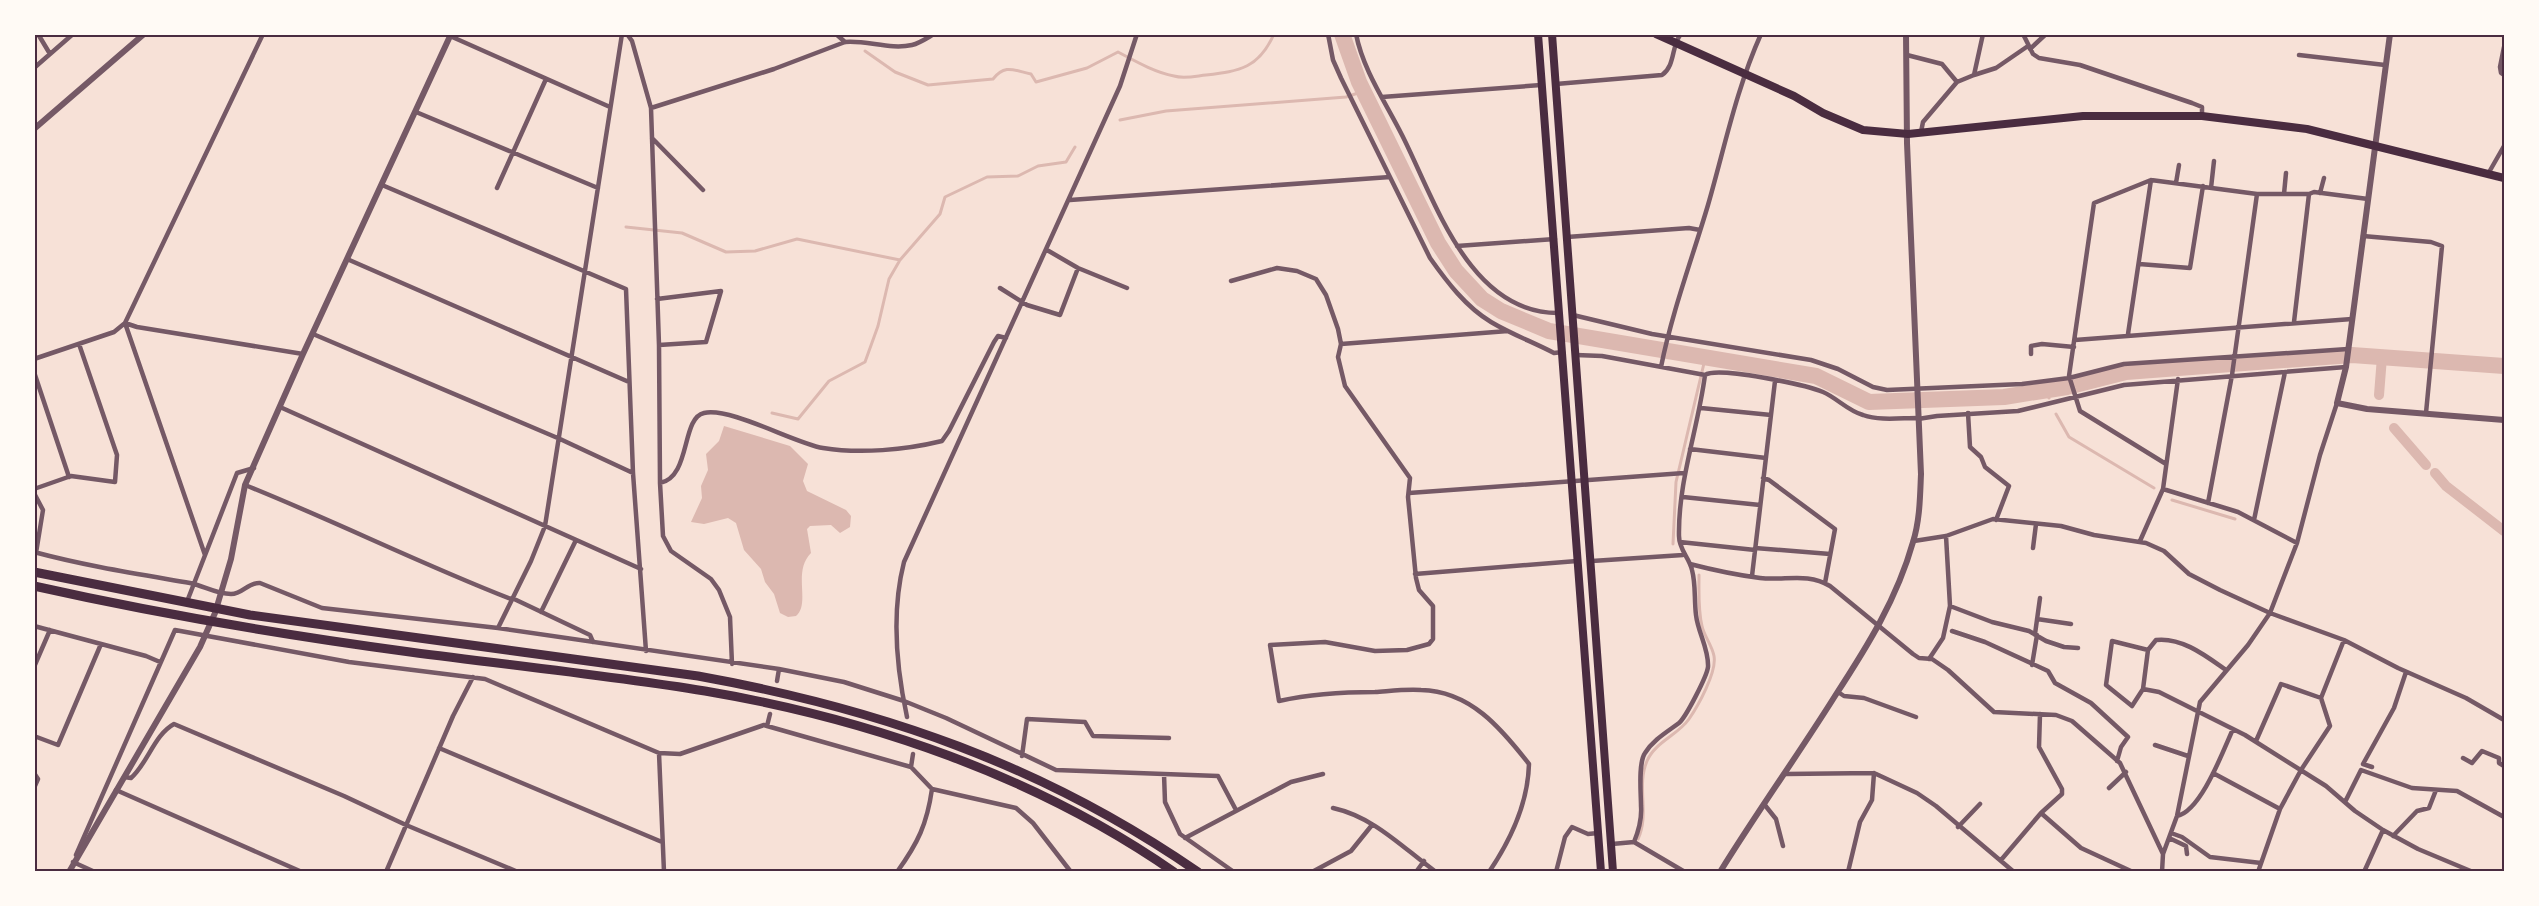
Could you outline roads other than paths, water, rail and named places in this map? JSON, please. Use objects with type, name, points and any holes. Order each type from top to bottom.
[{"type":"highway","points":[[1538,34],[1601,872]]},
{"type":"highway","points":[[1552,34],[1613,872]]},
{"type":"highway","points":[[34,572],[250,615],[698,676],[749,685],[857,711],[958,744],[1072,795],[1123,823],[1198,872]]},
{"type":"highway","points":[[34,586],[239,627],[622,678],[708,692],[822,716],[898,738],[1011,782],[1116,835],[1174,872]]},
{"type":"main road","points":[[1656,34],[1794,96],[1851,126],[1874,132],[1908,134],[2083,116],[2202,116],[2307,129],[2505,178]]},
{"type":"street","points":[[38,34],[50,54]]},
{"type":"street","points":[[34,68],[73,34]]},
{"type":"street","points":[[34,129],[144,34]]},
{"type":"street","points":[[34,359],[114,332],[125,323],[263,34]]},
{"type":"street","points":[[498,628],[531,561],[545,525],[622,34]]},
{"type":"street","points":[[627,34],[632,41],[651,108],[659,345],[660,483],[664,541],[671,551],[711,579],[719,590],[730,617],[732,664]]},
{"type":"street","points":[[836,34],[845,42]]},
{"type":"street","points":[[651,108],[774,69],[845,42],[902,46],[918,43],[934,34]]},
{"type":"street","points":[[908,717],[904,701],[895,621],[897,594],[904,562],[1070,200],[1120,86],[1137,34]]},
{"type":"street","points":[[1328,34],[1341,78],[1430,258],[1442,276],[1477,312],[1508,331],[1554,353],[1562,350]]},
{"type":"street","points":[[1356,34],[1361,52],[1382,97],[1457,246],[1475,271],[1518,304],[1559,314]]},
{"type":"street","points":[[1556,84],[1662,75],[1669,67],[1681,34]]},
{"type":"street","points":[[1661,367],[1667,336],[1700,230],[1743,74],[1761,34]]},
{"type":"street","points":[[1720,872],[1786,774],[1880,626],[1914,542],[1920,493],[1906,34]]},
{"type":"street","points":[[1974,75],[1983,34]]},
{"type":"street","points":[[2023,34],[2033,54],[2040,58],[2080,65],[2192,103],[2202,107],[2202,116]]},
{"type":"street","points":[[1921,132],[1923,122],[1957,82],[1996,68],[2046,34]]},
{"type":"street","points":[[2162,872],[2163,854],[2177,816],[2199,702],[2248,645],[2270,613],[2297,543],[2320,455],[2337,403],[2346,367],[2390,34]]},
{"type":"street","points":[[73,862],[200,647],[215,614],[231,559],[246,485],[303,354],[450,35],[610,107]]},
{"type":"street","points":[[2505,47],[2500,67],[2501,73],[2505,75]]},
{"type":"street","points":[[1906,55],[1942,64],[1957,82]]},
{"type":"street","points":[[2299,55],[2385,65]]},
{"type":"street","points":[[497,188],[546,79]]},
{"type":"street","points":[[1382,97],[1542,85]]},
{"type":"street","points":[[416,112],[598,188]]},
{"type":"street","points":[[652,138],[703,190]]},
{"type":"street","points":[[2487,174],[2505,146]]},
{"type":"street","points":[[2211,188],[2214,161]]},
{"type":"street","points":[[2176,183],[2179,165]]},
{"type":"street","points":[[2284,194],[2286,174]]},
{"type":"street","points":[[1070,200],[1390,177]]},
{"type":"street","points":[[2320,193],[2324,178]]},
{"type":"street","points":[[2166,464],[2080,411],[2069,378],[2094,203],[2151,180],[2257,194],[2320,193],[2368,199]]},
{"type":"street","points":[[2128,334],[2151,180]]},
{"type":"street","points":[[382,185],[626,289],[633,473],[646,651]]},
{"type":"street","points":[[2139,264],[2190,268],[2202,186]]},
{"type":"street","points":[[2208,503],[2235,357],[2257,194]]},
{"type":"street","points":[[2294,322],[2309,194]]},
{"type":"street","points":[[1567,237],[1689,228],[1700,230]]},
{"type":"street","points":[[2363,236],[2431,242],[2442,246],[2426,413]]},
{"type":"street","points":[[1457,246],[1555,239]]},
{"type":"street","points":[[1047,250],[1078,268],[1127,288]]},
{"type":"street","points":[[347,259],[629,382]]},
{"type":"street","points":[[1000,288],[1023,302],[1060,315],[1078,268]]},
{"type":"street","points":[[1231,280],[1277,268],[1297,271],[1316,279],[1333,311],[1341,344],[1338,357],[1345,386],[1408,472],[1415,574],[1419,590],[1433,606],[1433,639],[1429,644],[1407,650],[1375,651],[1334,643],[1270,645],[1279,702],[1300,697],[1351,692],[1422,690],[1449,694],[1473,706],[1496,724],[1529,764],[1529,784],[1507,843],[1489,872]]},
{"type":"street","points":[[657,299],[722,291],[706,342],[659,345]]},
{"type":"street","points":[[1573,316],[1667,336],[1811,360],[1838,369],[1880,389],[2000,386],[2069,378],[2124,364],[2348,349]]},
{"type":"street","points":[[2075,340],[2128,334],[2352,319]]},
{"type":"street","points":[[125,323],[137,327],[303,354]]},
{"type":"street","points":[[125,323],[205,555]]},
{"type":"street","points":[[1341,344],[1508,331]]},
{"type":"street","points":[[313,334],[560,439],[633,473]]},
{"type":"street","points":[[660,483],[674,475],[695,420],[705,412],[717,412],[734,417],[822,448],[877,452],[942,441],[994,342],[998,336],[1006,338]]},
{"type":"street","points":[[79,344],[117,455],[117,477],[115,482],[69,477],[34,491],[43,510],[35,553],[93,567],[194,584],[213,592],[238,593],[256,583],[322,608],[498,628],[732,664],[779,669],[844,682],[904,701],[946,718],[1022,756],[1056,770],[1218,776],[1236,810]]},
{"type":"street","points":[[2031,354],[2031,346],[2042,344],[2074,347]]},
{"type":"street","points":[[1575,353],[1705,375],[1718,371],[1775,381],[1825,393],[1862,415],[1881,418],[1918,418],[2018,411],[2124,385],[2346,367]]},
{"type":"street","points":[[34,372],[69,477]]},
{"type":"street","points":[[2254,520],[2285,372]]},
{"type":"street","points":[[1634,842],[1640,826],[1643,754],[1664,733],[1681,721],[1708,670],[1708,651],[1702,642],[1697,621],[1695,584],[1690,564],[1683,555],[1680,542],[1684,473],[1701,408],[1705,375]]},
{"type":"street","points":[[2140,541],[2163,489],[2178,379]]},
{"type":"street","points":[[1752,576],[1775,381]]},
{"type":"street","points":[[2337,403],[2367,409],[2505,420]]},
{"type":"street","points":[[280,407],[641,569]]},
{"type":"street","points":[[1701,408],[1771,415]]},
{"type":"street","points":[[1968,413],[1970,447],[1981,458],[1985,466],[2009,486],[1996,520]]},
{"type":"street","points":[[1690,449],[1766,458]]},
{"type":"street","points":[[188,598],[237,473],[254,468]]},
{"type":"street","points":[[1409,493],[1684,473]]},
{"type":"street","points":[[1763,478],[1769,480],[1835,529],[1825,583]]},
{"type":"street","points":[[246,485],[330,519],[448,574],[541,612],[590,635],[593,642]]},
{"type":"street","points":[[2163,489],[2238,512],[2297,543]]},
{"type":"street","points":[[1683,497],[1760,505]]},
{"type":"street","points":[[1914,542],[1946,536],[1996,520],[2036,524],[2140,541],[2164,551],[2189,574],[2270,613],[2344,640],[2406,672],[2466,698],[2505,720]]},
{"type":"street","points":[[2033,548],[2036,524]]},
{"type":"street","points":[[1929,659],[1944,638],[1950,606],[1946,536]]},
{"type":"street","points":[[541,612],[576,540]]},
{"type":"street","points":[[1680,542],[1830,554]]},
{"type":"street","points":[[1592,561],[1683,555]]},
{"type":"street","points":[[1415,574],[1577,561]]},
{"type":"street","points":[[1690,564],[1763,578],[1806,576],[1825,583],[1918,658],[1929,659],[1948,670],[1994,712],[2056,715],[2072,721],[2117,761],[2126,772],[2163,854]]},
{"type":"street","points":[[2032,665],[2040,598]]},
{"type":"street","points":[[1950,606],[2036,634],[2055,644],[2078,648]]},
{"type":"street","points":[[2037,619],[2071,624]]},
{"type":"street","points":[[34,626],[146,656],[160,662]]},
{"type":"street","points":[[34,667],[50,630]]},
{"type":"street","points":[[69,872],[176,630],[349,662],[485,679],[659,753],[680,754],[764,725],[911,767],[932,789],[1016,808],[1033,823],[1071,872]]},
{"type":"street","points":[[1952,631],[1985,642],[2048,671],[2059,686],[2091,703],[2128,737],[2121,747],[2117,761]]},
{"type":"street","points":[[2148,650],[2112,641],[2106,685],[2132,706],[2144,689],[2148,650],[2157,640],[2164,639],[2196,650],[2226,669]]},
{"type":"street","points":[[2258,872],[2280,809],[2301,770],[2330,726],[2321,698],[2344,640]]},
{"type":"street","points":[[34,736],[58,745],[101,644]]},
{"type":"street","points":[[777,681],[779,669]]},
{"type":"street","points":[[2372,767],[2363,764],[2394,708],[2406,672]]},
{"type":"street","points":[[386,872],[473,677]]},
{"type":"street","points":[[2256,741],[2281,684],[2321,698]]},
{"type":"street","points":[[2144,689],[2159,692],[2256,741],[2301,770],[2383,830],[2473,872]]},
{"type":"street","points":[[1838,692],[1844,696],[1864,698],[1916,717]]},
{"type":"street","points":[[767,726],[770,714]]},
{"type":"street","points":[[2001,860],[2041,813],[2061,795],[2062,789],[2039,747],[2040,714]]},
{"type":"street","points":[[1022,756],[1027,719],[1031,718],[1085,722],[1093,736],[1169,738]]},
{"type":"street","points":[[124,777],[131,778],[141,770],[166,728],[174,724],[518,872]]},
{"type":"street","points":[[2177,816],[2183,814],[2194,803],[2213,773],[2234,729]]},
{"type":"street","points":[[2155,745],[2188,756]]},
{"type":"street","points":[[440,748],[662,842]]},
{"type":"street","points":[[2463,758],[2472,763],[2482,752],[2499,758],[2499,764],[2505,766]]},
{"type":"street","points":[[659,753],[664,872]]},
{"type":"street","points":[[911,767],[913,754]]},
{"type":"street","points":[[2345,802],[2361,770],[2409,788],[2457,791],[2505,817]]},
{"type":"street","points":[[2109,788],[2126,772]]},
{"type":"street","points":[[34,773],[38,779],[34,788]]},
{"type":"street","points":[[1786,774],[1874,773],[1917,793],[2014,872]]},
{"type":"street","points":[[1848,872],[1860,822],[1872,800],[1874,773]]},
{"type":"street","points":[[2213,773],[2280,809]]},
{"type":"street","points":[[1164,774],[1165,802],[1180,834],[1234,872]]},
{"type":"street","points":[[1185,838],[1292,782],[1323,774]]},
{"type":"street","points":[[897,872],[915,846],[929,810],[932,789]]},
{"type":"street","points":[[2393,836],[2416,811],[2429,808],[2436,789]]},
{"type":"street","points":[[116,790],[302,872]]},
{"type":"street","points":[[1764,804],[1776,819],[1783,846]]},
{"type":"street","points":[[1958,827],[1980,804]]},
{"type":"street","points":[[1333,808],[1349,812],[1372,825],[1436,872]]},
{"type":"street","points":[[2041,813],[2081,848],[2133,872]]},
{"type":"street","points":[[1312,872],[1350,851],[1372,825]]},
{"type":"street","points":[[1556,872],[1566,837],[1572,827],[1588,834],[1598,833]]},
{"type":"street","points":[[2364,872],[2383,830]]},
{"type":"street","points":[[2170,836],[2182,837],[2210,857],[2261,862]]},
{"type":"street","points":[[2170,836],[2186,846],[2187,854]]},
{"type":"street","points":[[1611,844],[1634,842],[1685,872]]},
{"type":"street","points":[[1416,872],[1424,861]]},
{"type":"street","points":[[73,862],[95,872]]},
{"type":"waterway","points":[[865,51],[895,72],[928,85],[993,79],[1001,71],[1010,69],[1031,74],[1036,82],[1087,68],[1118,52],[1159,72],[1186,77],[1229,72],[1247,66],[1262,54],[1274,34]]},
{"type":"waterway","points":[[1342,34],[1359,82],[1438,243],[1456,271],[1482,299],[1501,311],[1549,331],[1816,376],[1869,402],[2004,397],[2067,387],[2126,372],[2352,355],[2504,366]]},
{"type":"waterway","points":[[1120,120],[1166,111],[1346,97],[1364,91]]},
{"type":"waterway","points":[[772,413],[798,419],[829,381],[865,362],[878,326],[889,279],[900,260],[940,214],[945,197],[987,177],[1018,176],[1038,166],[1066,162],[1075,147]]},
{"type":"waterway","points":[[626,227],[682,233],[726,252],[755,251],[797,239],[900,260]]},
{"type":"waterway","points":[[2379,395],[2382,357]]},
{"type":"waterway","points":[[1673,544],[1676,482],[1705,359]]},
{"type":"waterway","points":[[2045,391],[2049,398]]},
{"type":"waterway","points":[[2056,414],[2069,437],[2154,488]]},
{"type":"waterway","points":[[2394,428],[2426,465]]},
{"type":"waterway","points":[[2435,473],[2446,486],[2504,531]]},
{"type":"waterway","points":[[2172,500],[2235,519]]},
{"type":"waterway","points":[[1638,839],[1643,820],[1643,780],[1647,761],[1655,749],[1689,719],[1702,698],[1713,671],[1714,656],[1701,620],[1699,575]]}]
